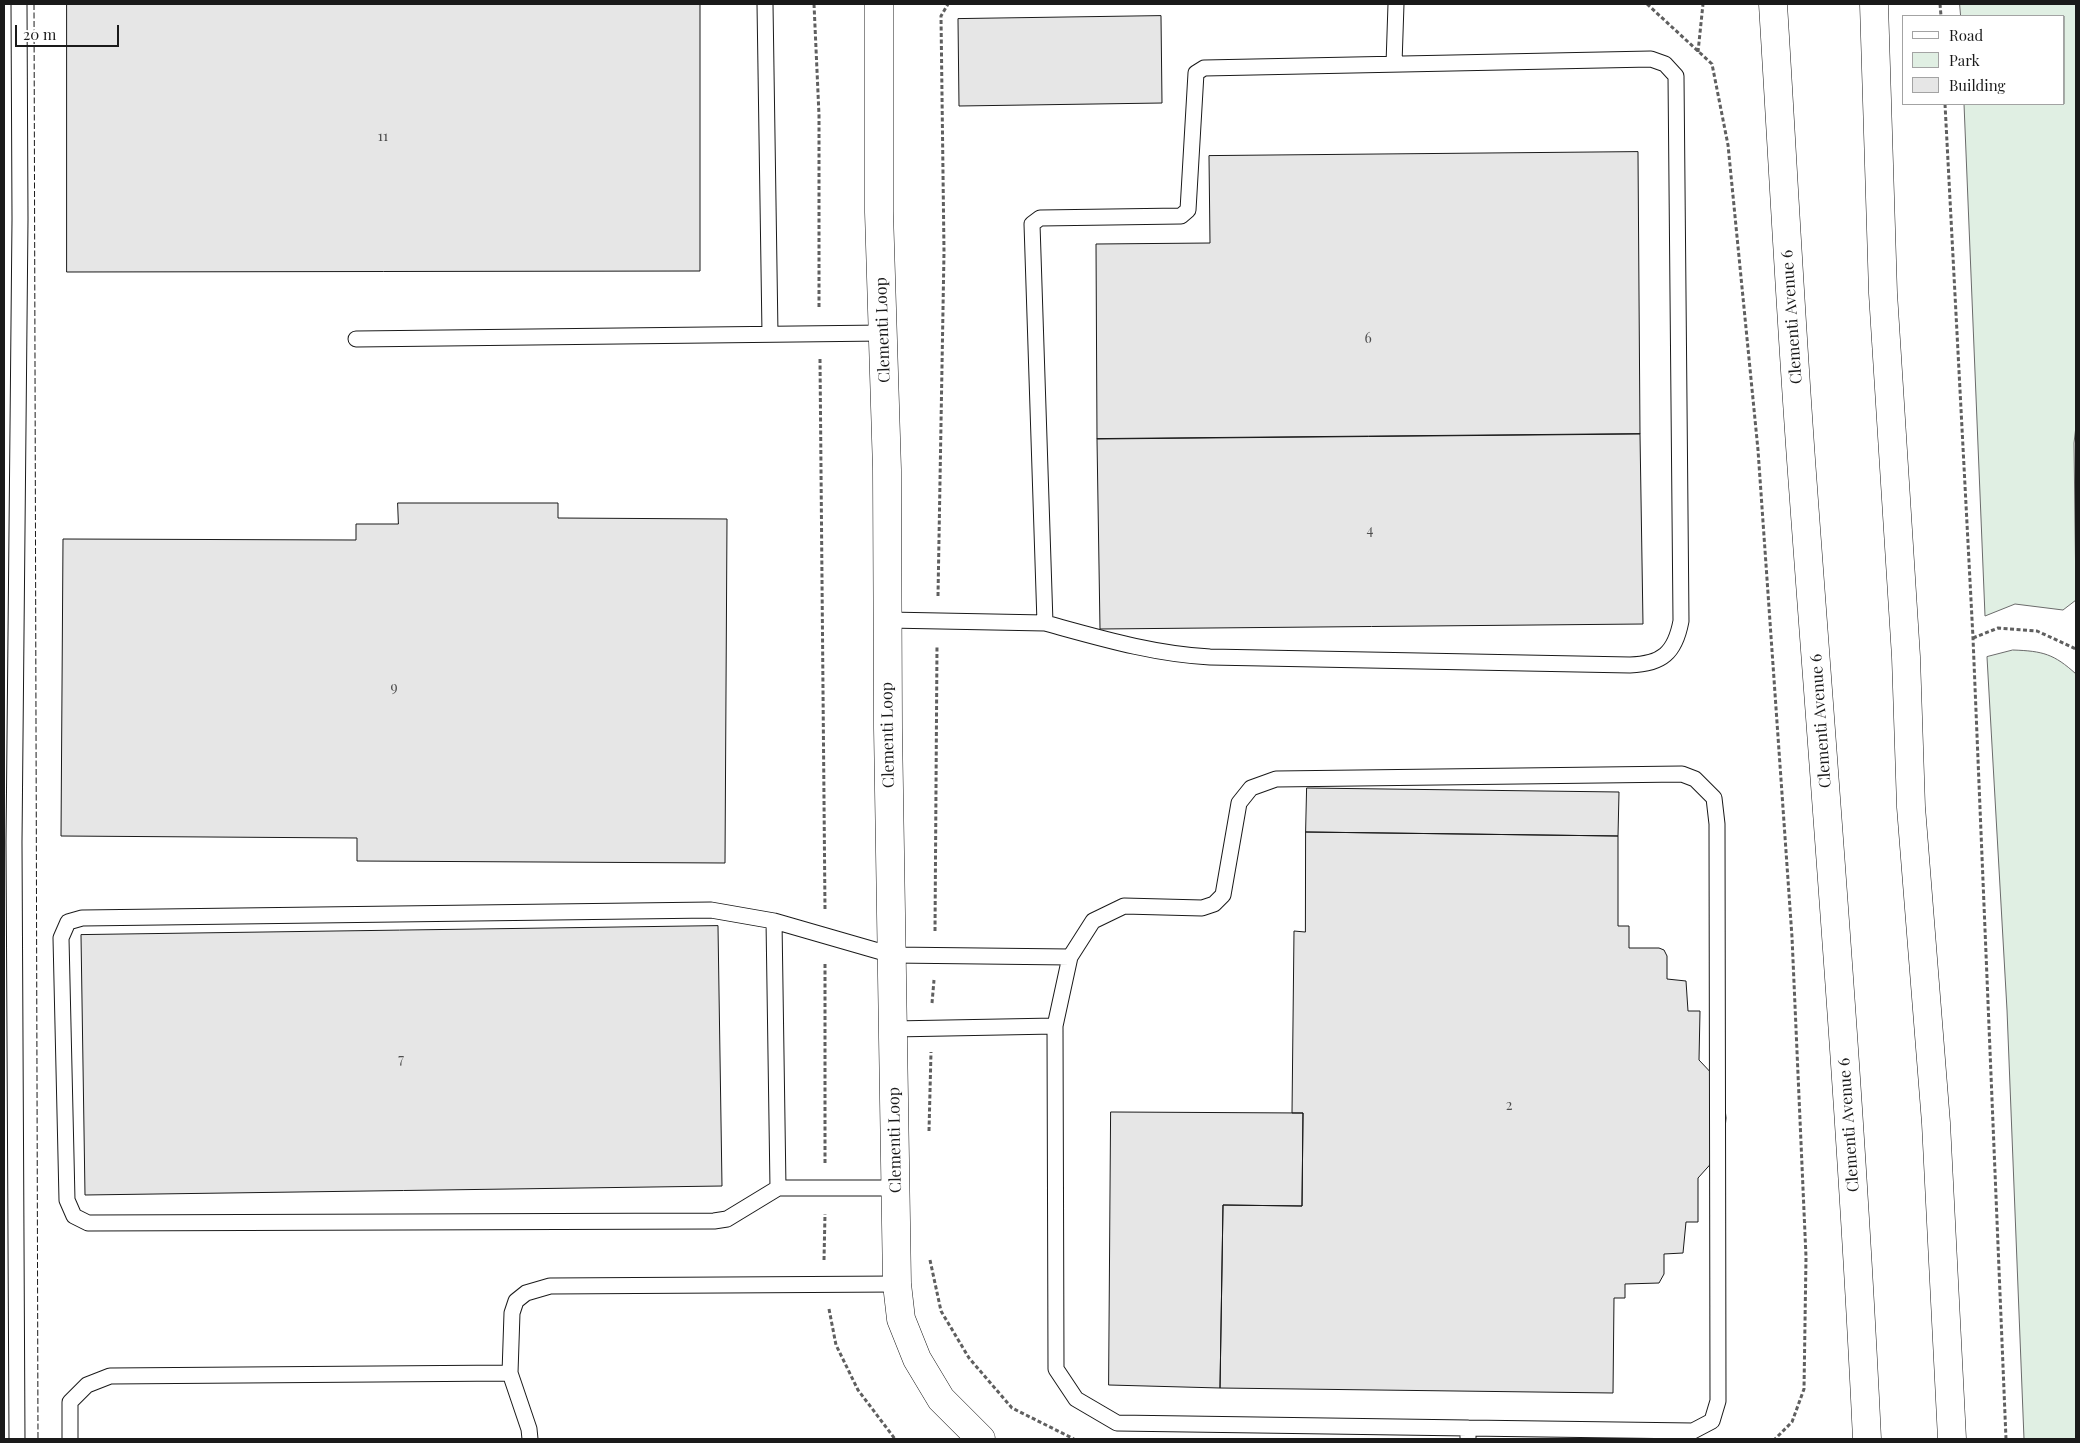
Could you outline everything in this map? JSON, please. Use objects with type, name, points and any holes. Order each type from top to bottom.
[{"type":"main road","name":"Clementi Loop","points":[[879,4],[879,212],[884,333],[897,1284],[901,1320],[917,1359],[941,1400],[981,1439]]},
{"type":"main road","name":"Clementi Avenue 6","points":[[1772,4],[1803,484],[1833,876],[1855,1211],[1867,1439]]},
{"type":"main road","points":[[1874,4],[1883,294],[1906,657],[1911,807],[1936,1123],[1952,1439]]},
{"type":"lane","points":[[17,1439],[14,832],[20,219],[19,4]]},
{"type":"lane","points":[[765,4],[770,334]]},
{"type":"lane","points":[[1394,64],[1396,4]]},
{"type":"lane","points":[[888,620],[1045,622],[1138,648],[1169,654],[1210,657],[1630,665],[1659,659],[1674,646],[1681,621],[1676,76],[1665,64],[1651,59],[1204,68],[1196,73],[1188,210],[1181,216],[1040,218],[1032,224],[1045,622]]},
{"type":"lane","points":[[356,339],[884,333]]},
{"type":"lane","points":[[1682,774],[1695,779],[1714,798],[1717,824],[1718,1401],[1712,1421],[1692,1432],[1468,1434],[1117,1423],[1076,1399],[1056,1369],[1055,1026],[1070,957],[1093,921],[1124,906],[1202,908],[1214,904],[1223,895],[1240,803],[1251,788],[1276,779],[1682,774]]},
{"type":"lane","points":[[896,1188],[778,1188],[727,1219],[714,1221],[88,1223],[74,1216],[67,1200],[61,938],[68,922],[82,918],[711,910],[774,921],[892,955],[1070,957]]},
{"type":"lane","points":[[774,921],[778,1188]]},
{"type":"lane","points":[[893,1029],[1055,1026]]},
{"type":"lane","points":[[530,1439],[529,1429],[510,1373],[512,1313],[516,1301],[526,1293],[550,1286],[897,1284]]},
{"type":"lane","points":[[70,1439],[70,1402],[87,1385],[110,1376],[510,1373]]},
{"type":"path","points":[[814,4],[819,115],[819,334],[825,936],[824,1283],[836,1345],[858,1390],[895,1439]]},
{"type":"path","points":[[944,4],[945,10]]},
{"type":"path","points":[[929,1132],[931,1029],[935,956],[944,252],[941,16],[948,4]]},
{"type":"path","points":[[1647,4],[1712,64],[1728,145],[1758,450],[1792,937],[1806,1257],[1804,1389],[1792,1422],[1775,1439]]},
{"type":"path","points":[[1698,52],[1703,4]]},
{"type":"path","points":[[1945,105],[1972,638],[2006,1439]]},
{"type":"path","points":[[1972,638],[1998,628],[2037,630],[2076,649]]},
{"type":"path","points":[[929,1253],[941,1311],[969,1358],[1012,1408],[1074,1439]]},
{"type":"green space","points":[[1960,4],[2076,4],[2076,426],[2074,443],[2076,600],[2063,610],[2015,604],[1985,616],[1964,105],[2065,105],[2065,15],[1961,15]]},
{"type":"green space","points":[[2013,650],[2032,651],[2048,655],[2061,662],[2076,674],[2076,1439],[2024,1439],[2007,1010],[1987,657]]},
{"type":"building","points":[[67,4],[700,4],[700,271],[67,272]]},
{"type":"building","points":[[1161,16],[1162,103],[959,106],[958,19]]},
{"type":"building","points":[[1638,152],[1640,434],[1097,439],[1096,244],[1210,243],[1209,156]]},
{"type":"building","points":[[1640,434],[1643,624],[1100,629],[1097,439]]},
{"type":"building","points":[[398,503],[558,503],[558,518],[727,519],[725,863],[357,861],[357,838],[61,836],[63,539],[356,540],[356,524],[398,524]]},
{"type":"building","points":[[1307,788],[1619,792],[1618,836],[1306,832]]},
{"type":"building","points":[[1306,832],[1618,836],[1618,926],[1629,926],[1629,948],[1659,948],[1664,950],[1667,956],[1667,979],[1686,981],[1688,1011],[1700,1011],[1699,1060],[1716,1078],[1724,1098],[1726,1118],[1724,1139],[1716,1158],[1698,1178],[1698,1222],[1686,1222],[1683,1253],[1664,1254],[1664,1274],[1659,1283],[1625,1284],[1625,1298],[1614,1298],[1613,1393],[1220,1388],[1223,1205],[1302,1206],[1303,1113],[1292,1113],[1294,931],[1305,932]]},
{"type":"building","points":[[718,926],[722,1186],[85,1195],[81,935]]},
{"type":"building","points":[[1111,1112],[1303,1113],[1302,1206],[1223,1205],[1220,1388],[1109,1385]]},
{"type":"fence","points":[[34,4],[38,1439]]}]
